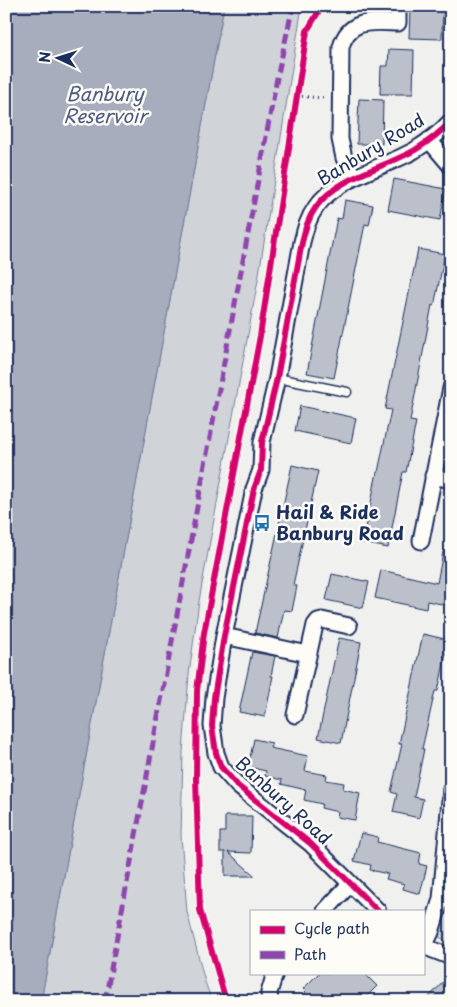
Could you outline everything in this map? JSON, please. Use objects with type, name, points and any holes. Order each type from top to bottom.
[{"type":"street","points":[[354,178],[344,158],[340,139],[341,47],[344,36],[351,28],[360,24],[378,22],[398,23],[398,6]]},
{"type":"street","name":"Banbury Road","points":[[377,910],[310,844],[238,786],[221,767],[216,753],[212,726],[214,698],[224,636],[254,489],[261,470],[262,442],[277,378],[302,242],[308,221],[317,206],[332,192],[354,178],[408,153],[429,140],[451,121]]},
{"type":"street","points":[[429,140],[451,166]]},
{"type":"street","points":[[421,541],[451,388]]},
{"type":"street","points":[[434,476],[451,480]]},
{"type":"street","points":[[294,715],[315,625],[318,621],[322,620],[349,626]]},
{"type":"street","points":[[224,636],[308,654]]},
{"type":"street","points":[[451,789],[441,900],[431,932],[424,946],[451,957]]},
{"type":"street","points":[[326,910],[350,884]]},
{"type":"street","points":[[270,1001],[269,993],[275,974]]},
{"type":"lane","points":[[277,378],[347,392]]},
{"type":"path","points":[[295,106],[298,87]]},
{"type":"path","points":[[297,96],[310,97]]},
{"type":"shaded area","points":[[224,6],[302,6],[258,280],[199,601],[189,674],[183,752],[181,836],[187,912],[205,982],[212,1001],[41,1001]]},
{"type":"shaded area","points":[[451,789],[451,944],[431,932]]},
{"type":"water","name":"Banbury Reservoir","points":[[6,6],[224,6],[41,1001],[6,1001]]},
{"type":"building","points":[[418,6],[443,6],[442,39],[409,38],[410,10],[417,10]]},
{"type":"building","points":[[389,49],[414,50],[413,94],[380,94],[381,66],[388,66]]},
{"type":"building","points":[[359,99],[383,100],[382,144],[357,144]]},
{"type":"building","points":[[394,179],[446,189],[440,220],[388,210]]},
{"type":"building","points":[[345,200],[373,205],[369,225],[365,224],[334,378],[307,373],[337,218],[342,219]]},
{"type":"building","points":[[418,249],[445,254],[434,306],[432,305],[410,421],[416,422],[406,472],[403,472],[388,548],[363,543],[391,410],[385,409]]},
{"type":"building","points":[[300,406],[356,418],[351,443],[295,431]]},
{"type":"building","points":[[292,465],[318,471],[293,585],[297,586],[292,611],[284,610],[278,638],[255,633]]},
{"type":"building","points":[[443,552],[451,552],[451,606],[427,601],[426,609],[375,598],[381,570],[437,583]]},
{"type":"building","points":[[332,574],[369,582],[363,608],[326,600]]},
{"type":"building","points":[[423,634],[449,640],[438,691],[435,691],[422,749],[424,749],[414,797],[423,799],[419,818],[393,812],[397,794],[391,792],[402,744],[399,744]]},
{"type":"building","points":[[339,638],[361,642],[341,743],[318,738]]},
{"type":"building","points":[[252,652],[275,656],[265,717],[239,712]]},
{"type":"building","points":[[254,739],[272,743],[270,748],[308,756],[305,771],[327,775],[326,780],[344,783],[343,789],[360,793],[355,820],[337,817],[338,812],[321,808],[322,804],[304,800],[306,790],[281,784],[282,780],[265,776],[266,771],[248,767]]},
{"type":"building","points":[[225,816],[252,816],[251,853],[228,852],[255,876],[225,876],[225,852],[220,852],[220,832],[225,832]]},
{"type":"building","points":[[361,833],[378,837],[377,842],[421,853],[419,864],[427,866],[420,894],[403,889],[404,884],[386,879],[388,874],[370,870],[371,865],[354,861]]},
{"type":"building","points":[[318,974],[365,974],[377,986],[362,1001],[298,1001],[306,992],[303,989]]},
{"type":"building","points":[[451,974],[451,1001],[425,1001]]},
{"type":"marked path","points":[[105,1001],[277,78],[293,6]]},
{"type":"cycle path","points":[[226,1001],[200,910],[196,779],[197,691],[204,633],[260,336],[307,31],[322,6]]},
{"type":"cycle path","points":[[377,910],[311,844],[238,786],[221,767],[216,753],[212,726],[214,698],[224,636],[254,489],[261,470],[262,442],[277,378],[302,242],[309,220],[316,207],[336,188],[415,150],[434,137],[451,121]]},
{"type":"place","name":"Hail & Ride Banbury Road","points":[[262,523]]}]
